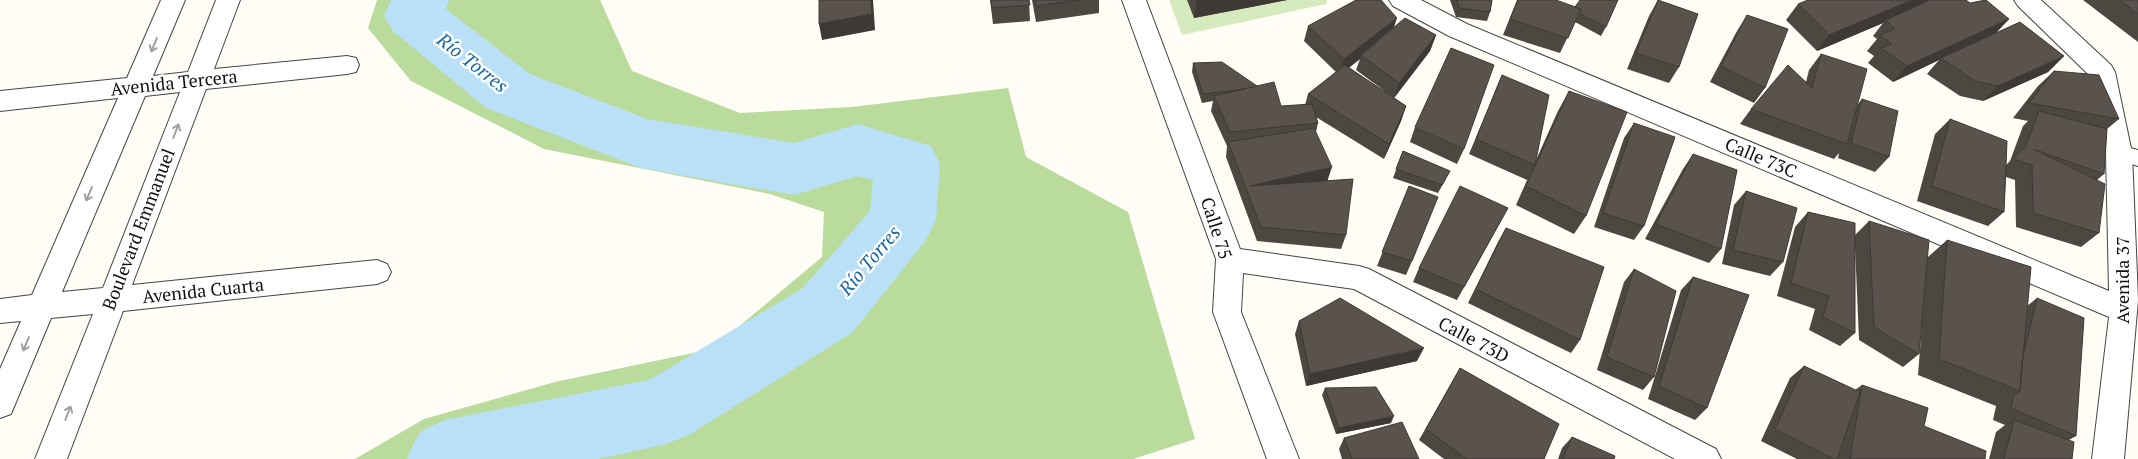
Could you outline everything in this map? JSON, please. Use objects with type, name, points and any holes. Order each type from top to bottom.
[{"type":"street","points":[[0,404],[173,0]]},
{"type":"street","name":"Boulevard Emmanuel","points":[[51,459],[228,0]]},
{"type":"street","name":"Calle 75","points":[[1134,0],[1230,259],[1227,312],[1283,459]]},
{"type":"street","name":"Calle 73C","points":[[1401,0],[1458,30],[2124,310]]},
{"type":"street","name":"Avenida 37","points":[[2026,0],[2102,72],[2128,155],[2124,310],[2108,459]]},
{"type":"street","name":"Avenida Tercera","points":[[0,101],[347,65]]},
{"type":"street","name":"Calle 73D","points":[[1230,259],[1359,278],[1705,459]]},
{"type":"street","name":"Avenida Cuarta","points":[[0,311],[377,272]]},
{"type":"green space","points":[[377,0],[600,0],[632,71],[740,113],[852,107],[1008,88],[1026,157],[1128,212],[1195,439],[1133,459],[355,459],[424,419],[555,382],[712,349],[822,257],[824,212],[770,194],[544,149],[411,81],[368,28]]},
{"type":"green space","points":[[1169,0],[1187,0],[1195,18],[1287,0],[1327,0],[1326,4],[1182,35]]},
{"type":"building","points":[[819,0],[871,0],[872,14],[819,24]]},
{"type":"building","points":[[991,0],[1029,0],[1030,5],[992,8]]},
{"type":"building","points":[[1035,0],[1079,0],[1036,6]]},
{"type":"building","points":[[1356,0],[1381,0],[1397,18],[1344,59],[1308,26]]},
{"type":"building","points":[[1457,0],[1492,0],[1490,12],[1459,8]]},
{"type":"building","points":[[1518,0],[1556,0],[1581,9],[1568,38],[1510,19]]},
{"type":"building","points":[[1580,0],[1618,0],[1606,27],[1579,13],[1581,9],[1575,7]]},
{"type":"building","points":[[1658,0],[1698,14],[1679,67],[1636,53]]},
{"type":"building","points":[[1808,0],[1912,0],[1829,35],[1798,4]]},
{"type":"building","points":[[1930,0],[1966,0],[1970,3],[1986,0],[2009,19],[1907,66],[1881,48],[1892,44],[1880,35],[1895,29],[1886,20]]},
{"type":"building","points":[[2120,0],[2138,0],[2138,14]]},
{"type":"building","points":[[1747,15],[1788,29],[1765,88],[1721,66]]},
{"type":"building","points":[[1405,18],[1436,35],[1399,83],[1361,55]]},
{"type":"building","points":[[2020,22],[2064,56],[1998,86],[1975,81],[1941,58]]},
{"type":"building","points":[[1451,48],[1494,65],[1464,149],[1415,127]]},
{"type":"building","points":[[1821,54],[1867,69],[1847,144],[1751,109],[1788,65],[1812,88]]},
{"type":"building","points":[[1222,62],[1257,86],[1203,94],[1193,63]]},
{"type":"building","points":[[1345,65],[1406,106],[1389,144],[1308,94]]},
{"type":"building","points":[[2054,71],[2099,75],[2119,119],[2029,103]]},
{"type":"building","points":[[1502,75],[1549,95],[1535,165],[1476,139]]},
{"type":"building","points":[[1274,82],[1281,106],[1312,104],[1318,123],[1230,132],[1214,96]]},
{"type":"building","points":[[1569,91],[1627,112],[1586,216],[1526,186]]},
{"type":"building","points":[[1862,99],[1898,111],[1889,157],[1851,143]]},
{"type":"building","points":[[2039,111],[2107,129],[2104,174],[2033,149],[2105,184],[2099,233],[2033,213],[2032,165],[2013,159],[2026,146]]},
{"type":"building","points":[[1950,119],[2007,141],[2004,212],[1932,186]]},
{"type":"building","points":[[1634,123],[1675,137],[1644,226],[1603,213]]},
{"type":"building","points":[[1314,128],[1332,167],[1250,186],[1353,179],[1346,235],[1261,227],[1228,142]]},
{"type":"building","points":[[1403,151],[1450,171],[1442,185],[1396,169]]},
{"type":"building","points":[[1693,154],[1737,170],[1721,249],[1656,224]]},
{"type":"building","points":[[1409,186],[1438,197],[1412,261],[1382,252]]},
{"type":"building","points":[[1460,186],[1508,208],[1464,287],[1419,268]]},
{"type":"building","points":[[1746,191],[1797,208],[1783,262],[1733,250]]},
{"type":"building","points":[[1808,212],[1855,223],[1855,333],[1823,317],[1829,296],[1791,283]]},
{"type":"building","points":[[1869,221],[1929,240],[1919,354],[1874,327]]},
{"type":"building","points":[[1506,228],[1604,267],[1580,340],[1476,289]]},
{"type":"building","points":[[1947,240],[2031,267],[2020,391],[1939,359]]},
{"type":"building","points":[[1634,269],[1676,291],[1654,377],[1607,357]]},
{"type":"building","points":[[1693,277],[1749,295],[1707,408],[1659,386]]},
{"type":"building","points":[[1340,298],[1424,348],[1310,374],[1299,321]]},
{"type":"building","points":[[2037,298],[2084,318],[2076,436],[2011,408],[2014,394],[2020,391],[2022,361]]},
{"type":"building","points":[[1804,366],[1860,392],[1837,459],[1775,429]]},
{"type":"building","points":[[1460,368],[1559,424],[1544,459],[1467,459],[1426,429]]},
{"type":"building","points":[[1862,385],[1928,408],[1924,426],[1986,451],[1985,459],[1850,459]]},
{"type":"building","points":[[1376,387],[1394,416],[1339,428],[1325,388]]},
{"type":"building","points":[[2014,420],[2074,442],[2072,459],[2004,459]]},
{"type":"building","points":[[1402,422],[1419,459],[1352,459],[1344,438]]},
{"type":"building","points":[[1572,437],[1615,456],[1614,459],[1563,459]]},
{"type":"waterway","name":"Río Torres","points":[[420,0],[414,16],[508,91],[641,143],[794,169],[858,150],[908,164],[902,220],[828,310],[663,411],[449,455],[445,459]]}]
